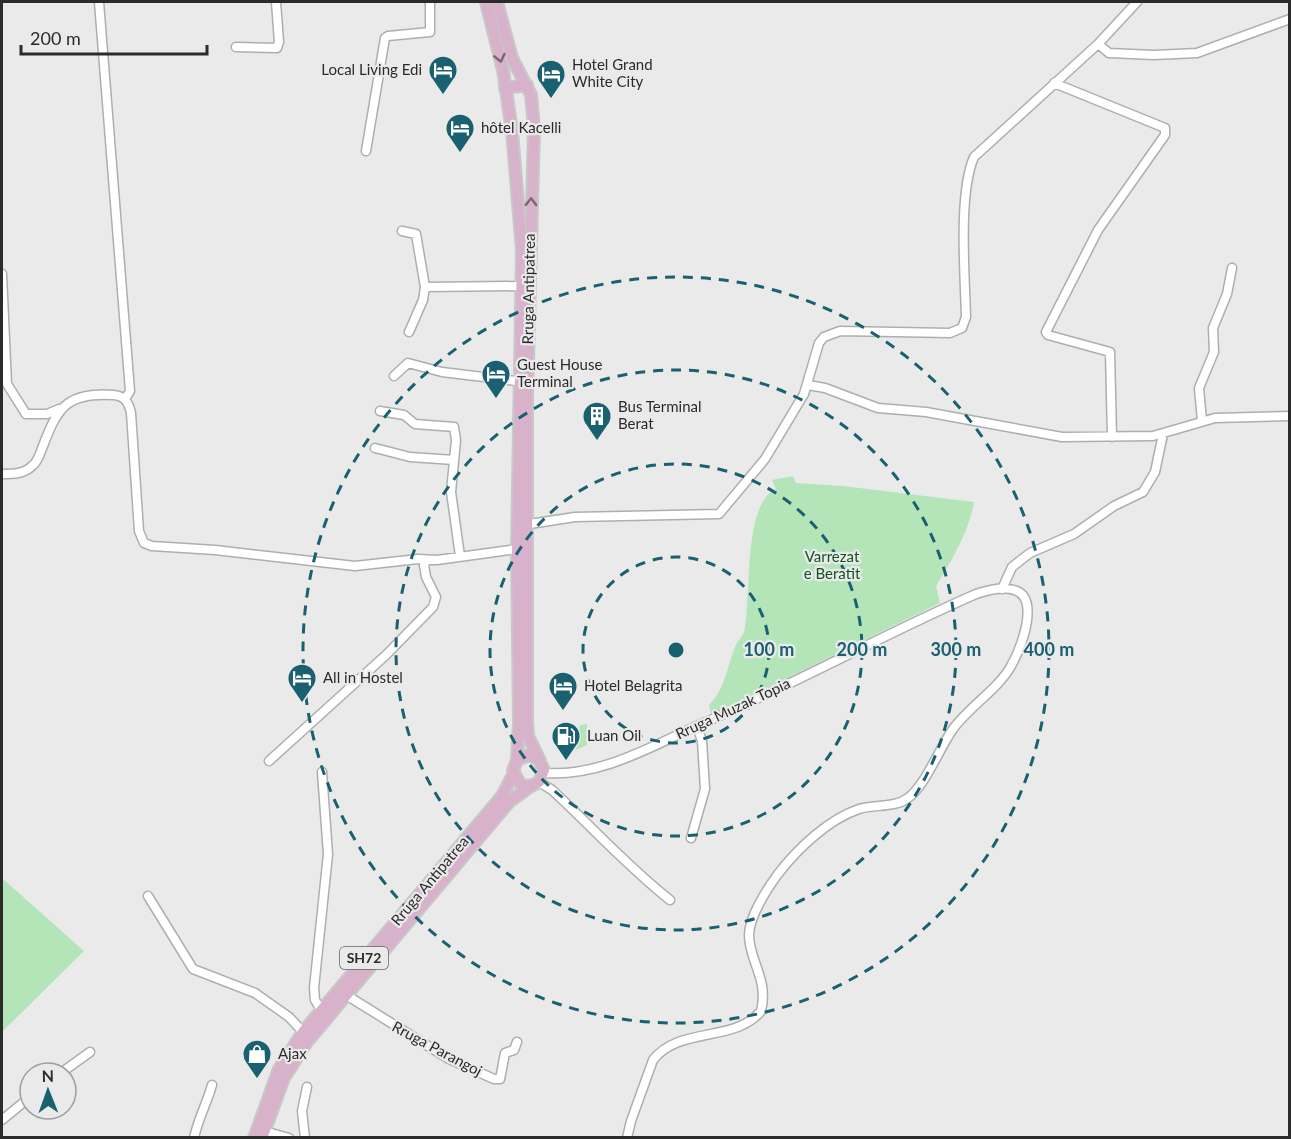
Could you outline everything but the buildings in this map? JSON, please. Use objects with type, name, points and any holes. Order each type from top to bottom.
[{"type":"main road","name":"Rruga Antipatrea","points":[[263,1134],[292,1061],[341,992],[502,796],[513,775],[517,760],[523,643],[522,525],[526,251],[505,88],[486,2]]},
{"type":"main road","name":"Rruga Antipatrea","points":[[496,2],[512,58],[531,95],[534,129],[522,286],[524,382]]},
{"type":"main road","points":[[505,88],[527,85]]},
{"type":"main road","points":[[512,132],[534,129]]},
{"type":"main road","name":"Rruga Antipatrea","points":[[254,1137],[279,1070],[303,1032],[510,801],[538,781],[541,761],[528,735],[517,549],[522,525]]},
{"type":"main road","points":[[517,760],[529,755],[541,761]]},
{"type":"main road","points":[[513,775],[521,785],[538,781]]},
{"type":"street","points":[[99,2],[130,391],[125,399]]},
{"type":"street","points":[[236,47],[277,48],[279,42],[276,2]]},
{"type":"street","points":[[366,151],[385,38],[430,32],[430,2]]},
{"type":"street","points":[[522,525],[575,517],[719,514],[765,459],[808,385],[811,364],[819,343],[831,333],[950,333],[962,328],[966,317],[966,210],[970,166],[974,157],[1098,44],[1137,2]]},
{"type":"street","points":[[1098,44],[1109,53],[1197,53],[1290,19]]},
{"type":"street","points":[[1054,83],[1165,128],[1165,135],[1141,173],[1098,230],[1046,332],[1048,335],[1110,352],[1112,437]]},
{"type":"street","points":[[402,231],[416,234],[425,287],[423,300],[409,332]]},
{"type":"street","points":[[1202,421],[1199,388],[1214,352],[1213,328],[1227,294],[1232,268]]},
{"type":"street","points":[[2,274],[6,374],[11,393],[27,414],[47,414],[83,395],[119,396],[125,399],[131,414],[139,531],[144,543],[152,546],[215,550],[355,566],[517,549]]},
{"type":"street","points":[[425,287],[522,286]]},
{"type":"street","points":[[394,376],[408,363],[442,372],[524,382]]},
{"type":"street","points":[[808,385],[825,388],[878,408],[926,412],[1062,437],[1163,434],[1202,421],[1240,416],[1290,416]]},
{"type":"street","points":[[2,474],[26,472],[35,465],[60,409]]},
{"type":"street","points":[[380,411],[404,415],[416,424],[454,427],[456,440],[451,492],[460,556]]},
{"type":"street","points":[[627,1137],[652,1060],[659,1052],[668,1045],[683,1040],[734,1027],[754,1018],[761,1011],[763,989],[749,937],[754,919],[778,874],[810,842],[842,817],[860,809],[907,799],[916,791],[953,729],[1010,669],[1025,626],[1027,604],[1019,592],[1002,589],[1012,567],[1030,553],[1074,534],[1114,506],[1143,492],[1155,472],[1163,434]]},
{"type":"street","points":[[375,448],[411,457],[454,460]]},
{"type":"street","points":[[269,761],[386,655],[433,607],[436,597],[424,571],[427,560]]},
{"type":"street","name":"Rruga Muzak Topia","points":[[538,781],[630,758],[946,607],[990,590],[1002,589]]},
{"type":"street","points":[[691,838],[705,789],[702,741],[697,726]]},
{"type":"street","points":[[321,1010],[315,1000],[314,988],[328,854],[322,772]]},
{"type":"street","points":[[538,781],[552,790],[630,863],[641,877],[670,900]]},
{"type":"street","points":[[148,896],[193,969],[255,993],[289,1017],[303,1032]]},
{"type":"street","name":"Rruga Parangoj","points":[[341,992],[449,1059],[494,1079],[500,1078],[505,1053],[514,1050],[517,1042]]},
{"type":"street","points":[[78,1061],[90,1052]]},
{"type":"street","points":[[194,1137],[198,1121],[205,1112],[212,1085]]},
{"type":"street","points":[[305,1137],[302,1111],[307,1087]]},
{"type":"street","points":[[2,1120],[18,1107]]},
{"type":"street","points":[[263,1134],[289,1137]]},
{"type":"green space","name":"Varrezat e Beratit","points":[[793,476],[796,483],[843,486],[974,502],[964,535],[936,586],[940,603],[711,715],[709,705],[719,692],[735,647],[744,632],[750,553],[758,513],[765,498],[776,489],[772,480]]},
{"type":"green space","points":[[587,724],[587,745],[571,752],[563,745],[573,738],[571,727],[579,729],[580,725]]},
{"type":"green space","points":[[2,878],[84,951],[2,1032]]},
{"type":"place","name":"Local Living Edi","points":[[443,96]]},
{"type":"place","name":"Hotel Grand White City","points":[[551,100]]},
{"type":"place","name":"hôtel Kacelli","points":[[460,154]]},
{"type":"place","name":"Guest House Terminal","points":[[496,400]]},
{"type":"place","name":"Bus Terminal Berat","points":[[597,442]]},
{"type":"place","name":"All in Hostel","points":[[302,704]]},
{"type":"place","name":"Hotel Belagrita","points":[[563,712]]},
{"type":"place","name":"Luan Oil","points":[[566,762]]},
{"type":"place","name":"Ajax","points":[[257,1080]]}]
